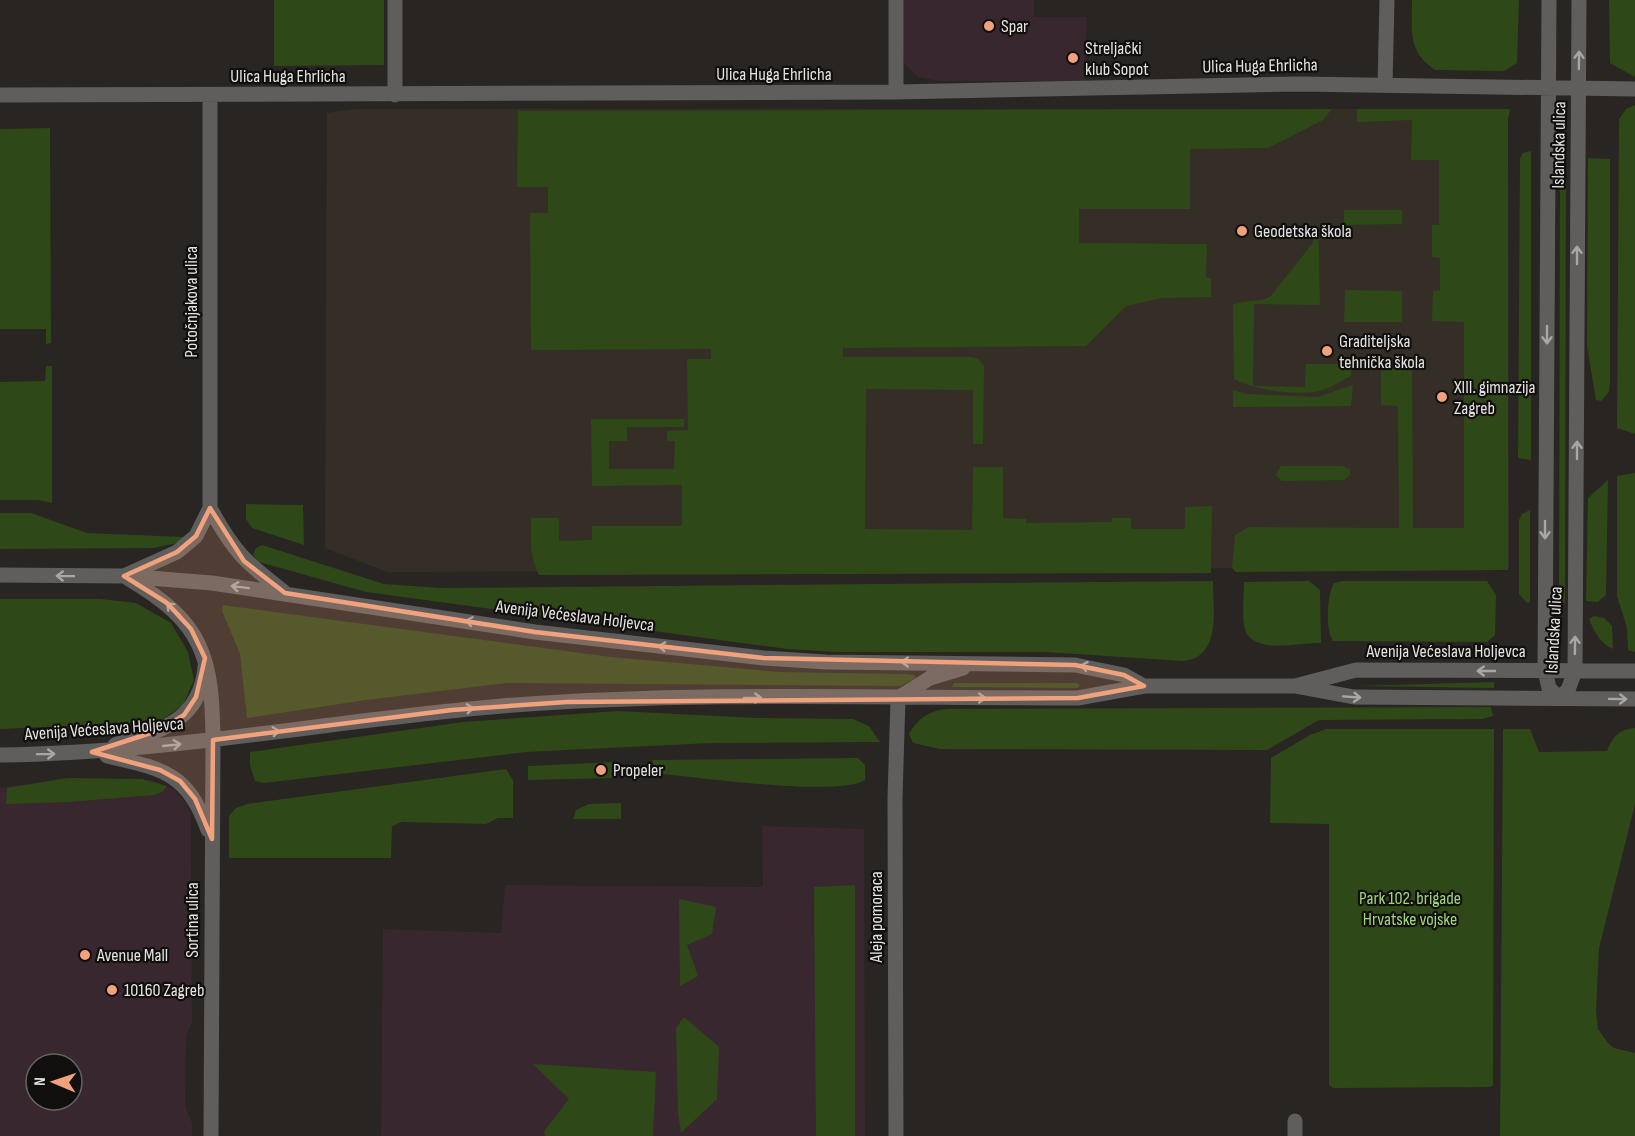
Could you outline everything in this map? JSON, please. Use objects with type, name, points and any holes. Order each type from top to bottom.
[{"type":"street","points":[[395,0],[395,95]]},
{"type":"street","points":[[896,0],[896,93]]},
{"type":"street","points":[[1385,85],[1387,0]]},
{"type":"street","name":"Islandska ulica","points":[[1550,0],[1545,671],[1549,688],[1559,698],[1568,690],[1575,670],[1579,0]]},
{"type":"street","name":"Ulica Huga Ehrlicha","points":[[0,95],[896,93],[1385,85],[1635,89]]},
{"type":"street","name":"Potočnjakova ulica","points":[[124,576],[177,552],[196,536],[210,508],[210,96]]},
{"type":"street","name":"Potočnjakova ulica","points":[[210,508],[230,544],[244,561],[285,593]]},
{"type":"street","name":"Avenija Većeslava Holjevca","points":[[0,575],[124,576],[285,593],[535,632],[764,658],[826,662],[989,662],[1075,665],[1124,675],[1143,686]]},
{"type":"street","name":"Sortina ulica","points":[[124,576],[176,611],[191,629],[205,658],[212,699],[211,1136]]},
{"type":"street","points":[[92,752],[160,730],[184,715],[196,697],[205,658]]},
{"type":"street","points":[[898,698],[914,686],[948,671],[989,662]]},
{"type":"street","name":"Avenija Većeslava Holjevca","points":[[1295,686],[1356,670],[1635,670]]},
{"type":"street","name":"Avenija Većeslava Holjevca","points":[[0,755],[92,752],[213,740],[452,710],[567,702],[695,698],[1078,698],[1143,686],[1295,686],[1354,697],[1635,699]]},
{"type":"street","name":"Aleja pomoraca","points":[[896,1136],[895,798],[898,698]]},
{"type":"street","points":[[92,752],[160,770],[180,781],[195,799],[212,839]]},
{"type":"highlighted area","points":[[210,508],[244,561],[285,593],[535,632],[764,658],[1075,665],[1124,675],[1144,686],[1078,698],[567,702],[452,710],[213,740],[212,839],[195,799],[180,781],[160,770],[92,752],[160,730],[184,715],[196,697],[205,658],[191,629],[167,603],[124,576],[177,552],[196,536]]},
{"type":"shaded area","points":[[903,0],[1034,0],[1034,17],[1087,17],[1085,81],[939,81],[918,77],[904,63]]},
{"type":"shaded area","points":[[355,109],[1510,109],[1508,118],[1509,567],[387,572],[325,548],[327,113]]},
{"type":"shaded area","name":"Avenue Mall","points":[[68,778],[152,780],[174,790],[187,804],[191,815],[192,1022],[186,1036],[185,1106],[192,1123],[192,1136],[0,1136],[0,788]]},
{"type":"shaded area","points":[[762,826],[864,829],[865,1136],[381,1136],[383,929],[501,933],[505,885],[763,887]]},
{"type":"green space","points":[[274,0],[384,0],[384,65],[274,66]]},
{"type":"green space","points":[[1412,0],[1519,0],[1517,63],[1504,71],[1435,70],[1426,63],[1415,48],[1412,31]]},
{"type":"green space","points":[[1609,0],[1635,0],[1635,77],[1610,63]]},
{"type":"green space","points":[[1635,105],[1635,434],[1617,428],[1619,119],[1626,109]]},
{"type":"green space","points":[[1332,109],[1323,120],[1268,148],[1190,149],[1190,209],[1079,209],[1079,243],[1207,244],[1206,278],[1211,278],[1211,297],[1162,298],[1126,306],[1086,346],[843,348],[843,357],[972,357],[978,359],[984,366],[983,444],[973,444],[973,390],[866,389],[865,529],[972,530],[973,467],[1003,467],[1003,518],[1026,519],[1026,523],[1112,522],[1112,518],[1131,518],[1131,529],[1185,529],[1185,507],[1212,506],[1211,573],[539,575],[532,554],[531,518],[559,518],[559,541],[592,540],[592,526],[682,526],[682,485],[592,486],[591,419],[684,419],[684,427],[627,427],[627,441],[609,441],[609,469],[674,469],[675,441],[667,441],[667,431],[688,430],[687,359],[711,359],[711,349],[531,350],[530,213],[548,213],[548,187],[517,187],[518,111]]},
{"type":"green space","points":[[1357,109],[1510,109],[1508,118],[1508,570],[1236,572],[1232,568],[1235,535],[1249,527],[1399,528],[1398,406],[1381,405],[1381,364],[1412,364],[1413,528],[1464,528],[1464,322],[1432,321],[1433,291],[1440,290],[1440,258],[1432,257],[1432,225],[1439,225],[1439,160],[1411,160],[1412,120],[1357,122]]},
{"type":"green space","points":[[50,128],[51,343],[46,344],[46,329],[0,329],[0,129]]},
{"type":"green space","points":[[1531,151],[1531,460],[1518,458],[1520,158],[1523,153]]},
{"type":"green space","points":[[1560,157],[1566,157],[1565,603],[1559,603]]},
{"type":"green space","points":[[1588,158],[1610,159],[1610,381],[1609,392],[1601,401],[1596,400],[1587,346]]},
{"type":"green space","points":[[1344,210],[1402,210],[1402,224],[1344,225]]},
{"type":"green space","points":[[1318,227],[1320,305],[1254,304],[1253,386],[1234,379],[1233,305],[1270,297],[1312,244]]},
{"type":"green space","points":[[1345,290],[1402,291],[1402,322],[1344,322]]},
{"type":"green space","points":[[1306,364],[1351,364],[1351,376],[1326,389],[1316,392],[1292,393],[1254,386],[1305,387]]},
{"type":"green space","points":[[46,366],[52,366],[52,503],[39,500],[0,500],[0,382],[45,381]]},
{"type":"green space","points":[[1353,385],[1351,406],[1233,407],[1233,390],[1246,394],[1318,397]]},
{"type":"green space","points":[[1281,466],[1343,466],[1350,469],[1351,474],[1344,480],[1282,481],[1276,475]]},
{"type":"green space","points":[[1635,473],[1635,652],[1628,650],[1627,628],[1617,596],[1617,476]]},
{"type":"green space","points":[[1608,480],[1606,595],[1598,602],[1586,601],[1588,498]]},
{"type":"green space","points":[[246,504],[303,505],[304,545],[252,528],[246,519]]},
{"type":"green space","points":[[1530,510],[1530,602],[1527,603],[1519,594],[1519,520],[1522,514]]},
{"type":"green space","points":[[0,513],[31,513],[87,533],[184,537],[177,543],[154,548],[0,549]]},
{"type":"green space","points":[[262,545],[384,584],[442,588],[1213,581],[1213,630],[1204,651],[1195,658],[1183,661],[1045,652],[837,652],[787,649],[366,592],[259,562],[253,555],[256,548]]},
{"type":"green space","points":[[1309,581],[1320,590],[1321,643],[1276,646],[1255,641],[1248,635],[1243,620],[1244,582]]},
{"type":"green space","points":[[1343,581],[1487,581],[1496,595],[1495,635],[1487,642],[1333,641],[1328,621],[1330,595],[1334,583]]},
{"type":"green space","points":[[0,599],[101,599],[136,603],[171,623],[188,652],[194,680],[183,705],[163,719],[131,723],[0,729]]},
{"type":"green space","points":[[223,605],[611,657],[780,672],[905,674],[914,675],[916,678],[900,686],[507,683],[366,700],[247,718],[240,654],[222,611]]},
{"type":"green space","points":[[1594,616],[1604,618],[1612,626],[1613,649],[1601,641],[1596,633],[1589,619]]},
{"type":"green space","points":[[1494,682],[1494,688],[1357,686]]},
{"type":"green space","points":[[954,683],[1077,683],[1080,685],[1078,688],[952,687]]},
{"type":"green space","points":[[1491,707],[1493,716],[1482,719],[1319,720],[1267,750],[940,749],[913,743],[909,734],[925,716],[947,709]]},
{"type":"green space","points":[[618,711],[759,718],[853,719],[869,726],[880,742],[711,743],[526,752],[264,783],[255,781],[250,765],[250,752],[463,722]]},
{"type":"green space","points":[[1635,728],[1635,804],[1599,948],[1596,1011],[1598,1029],[1608,1043],[1614,1048],[1635,1053],[1635,1136],[1500,1136],[1503,729],[1530,729],[1539,752],[1607,751],[1617,735]]},
{"type":"green space","name":"Park 102. brigade Hrvatske vojske","points":[[1326,729],[1494,729],[1493,1085],[1490,1087],[1333,1088],[1329,1085],[1329,824],[1270,823],[1271,758],[1310,735]]},
{"type":"green space","points":[[858,758],[865,765],[865,780],[850,785],[827,787],[764,784],[655,773],[652,760]]},
{"type":"green space","points":[[614,762],[614,778],[528,780],[528,766]]},
{"type":"green space","points":[[506,769],[513,780],[513,818],[498,818],[486,824],[402,822],[392,826],[391,858],[229,858],[229,816],[236,808],[247,804]]},
{"type":"green space","points":[[68,778],[142,779],[167,786],[162,792],[154,795],[69,802],[6,804],[7,788]]},
{"type":"green space","points":[[621,803],[621,819],[573,819],[576,810],[589,804]]},
{"type":"green space","points":[[855,885],[855,1136],[816,1136],[814,887]]},
{"type":"green space","points":[[679,899],[716,907],[712,934],[687,945],[698,976],[680,986]]},
{"type":"green space","points":[[684,1017],[719,1047],[717,1099],[681,1133],[678,1113],[676,1028]]},
{"type":"green space","points":[[533,1064],[656,1072],[653,1136],[545,1136],[544,1131],[569,1099]]},
{"type":"place","name":"Spar","points":[[989,26]]},
{"type":"place","name":"Streljački klub Sopot","points":[[1073,58]]},
{"type":"place","name":"Geodetska škola","points":[[1242,231]]},
{"type":"place","name":"Graditeljska tehnička škola","points":[[1327,351]]},
{"type":"place","name":"XIII. gimnazija Zagreb","points":[[1442,397]]},
{"type":"place","name":"Propeler","points":[[601,770]]},
{"type":"place","name":"Avenue Mall","points":[[85,955]]},
{"type":"place","name":"10160 Zagreb","points":[[112,990]]}]
